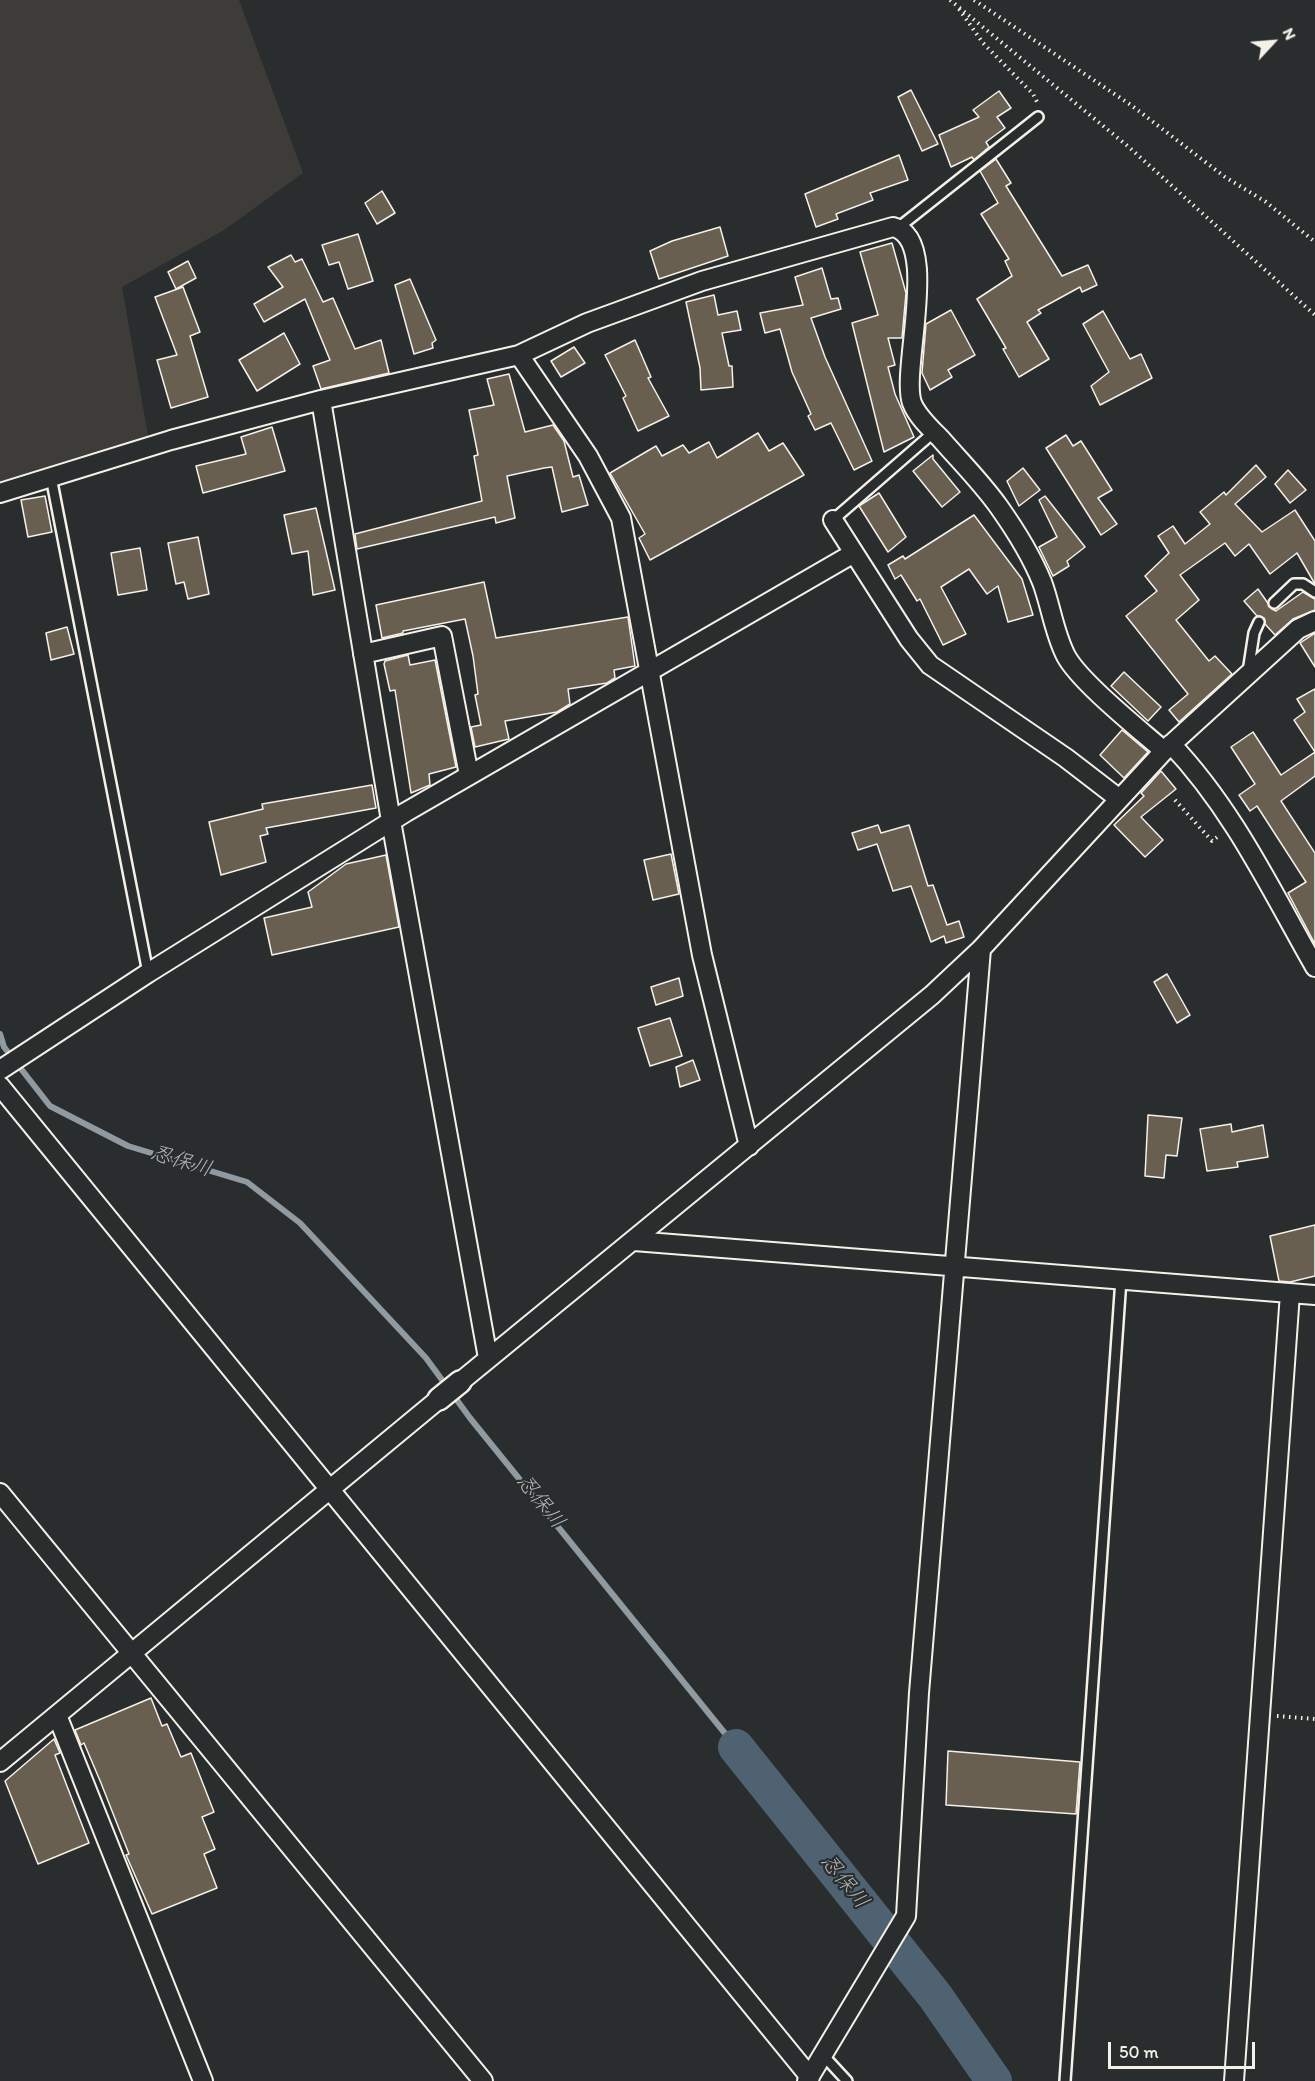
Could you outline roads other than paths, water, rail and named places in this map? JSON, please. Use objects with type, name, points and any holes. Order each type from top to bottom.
[{"type":"street","points":[[0,493],[171,440],[321,400],[519,355],[587,323],[702,280],[888,227],[898,228],[911,241],[916,270],[917,318],[909,385],[911,401],[934,432],[989,493],[1020,536],[1042,582],[1067,658],[1096,690],[1200,774],[1234,825],[1315,968]]},
{"type":"street","points":[[519,355],[588,456],[621,518],[702,955],[748,1146]]},
{"type":"street","points":[[321,400],[391,821],[488,1359]]},
{"type":"street","points":[[833,520],[909,639],[930,665],[1066,758],[1118,798]]},
{"type":"street","points":[[2,1069],[148,973],[391,821],[650,669],[854,553]]},
{"type":"street","points":[[0,1762],[932,995],[981,949],[1167,747],[1299,629],[1315,621]]},
{"type":"street","points":[[363,654],[442,636],[469,775]]},
{"type":"street","points":[[0,1086],[809,2079],[906,1916],[919,1693],[981,949]]},
{"type":"street","points":[[634,1240],[1315,1295]]},
{"type":"street","points":[[1234,2081],[1290,1293]]},
{"type":"street","points":[[0,1493],[483,2081]]},
{"type":"street","points":[[57,1715],[203,2081]]},
{"type":"lane","points":[[898,228],[1038,117]]},
{"type":"lane","points":[[833,520],[934,432]]},
{"type":"lane","points":[[51,477],[148,973]]},
{"type":"lane","points":[[1274,603],[1294,584],[1303,584],[1315,592]]},
{"type":"lane","points":[[1248,675],[1250,651],[1258,622]]},
{"type":"lane","points":[[1065,2081],[1120,1280]]},
{"type":"lane","points":[[823,2055],[847,2081]]},
{"type":"waterway","name":"忍保川","points":[[0,1034],[4,1047],[50,1106],[128,1146],[247,1182],[300,1223],[426,1358],[470,1418],[736,1747]]},
{"type":"waterway","name":"忍保川","points":[[736,1747],[935,1996],[994,2081]]}]
